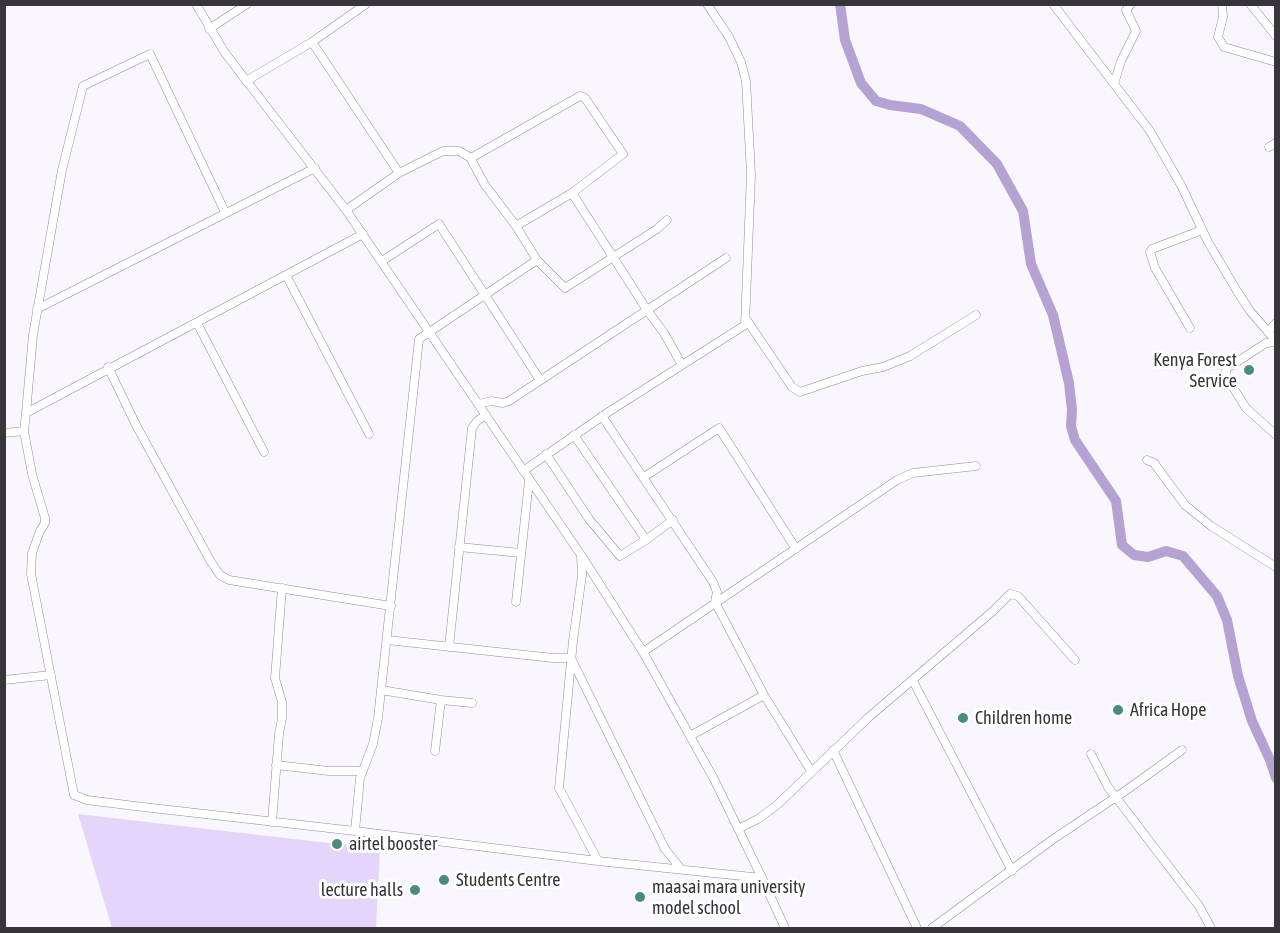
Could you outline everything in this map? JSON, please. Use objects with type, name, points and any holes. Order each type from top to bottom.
[{"type":"street","points":[[196,4],[209,29],[246,81],[315,168],[382,261],[581,555],[643,652],[714,779],[785,928]]},
{"type":"street","points":[[209,29],[247,4]]},
{"type":"street","points":[[246,81],[312,42],[366,4]]},
{"type":"street","points":[[523,471],[602,416],[743,327],[746,319],[751,174],[746,81],[741,62],[729,37],[707,4]]},
{"type":"street","points":[[1053,4],[1155,139],[1202,230],[1237,291],[1275,341],[1266,343],[1226,369],[1227,378],[1246,408],[1275,435]]},
{"type":"street","points":[[1114,84],[1136,31],[1126,10],[1131,4]]},
{"type":"street","points":[[1222,4],[1223,17],[1218,37],[1224,47],[1275,62]]},
{"type":"street","points":[[1250,4],[1275,36]]},
{"type":"street","points":[[312,42],[399,173]]},
{"type":"street","points":[[225,212],[150,54],[83,86],[62,170],[37,309],[24,431],[32,474],[45,518],[45,524],[32,553],[31,574],[74,795],[87,800],[598,861],[762,878]]},
{"type":"street","points":[[471,158],[580,96],[585,98],[623,154],[572,193],[516,226]]},
{"type":"street","points":[[346,210],[399,173],[443,151],[459,151],[471,158],[485,185],[516,226],[537,260],[565,288],[667,220]]},
{"type":"street","points":[[37,309],[315,168]]},
{"type":"street","points":[[572,193],[664,333],[682,365]]},
{"type":"street","points":[[382,261],[439,224],[540,380]]},
{"type":"street","points":[[1190,328],[1155,268],[1150,252],[1157,247],[1202,230]]},
{"type":"street","points":[[26,413],[363,234]]},
{"type":"street","points":[[478,404],[503,403],[726,258]]},
{"type":"street","points":[[355,831],[362,771],[373,744],[381,690],[418,343],[421,337],[537,260]]},
{"type":"street","points":[[286,275],[369,434]]},
{"type":"street","points":[[746,319],[792,387],[800,393],[910,356],[976,315]]},
{"type":"street","points":[[197,323],[264,452]]},
{"type":"street","points":[[1268,332],[1275,323]]},
{"type":"street","points":[[108,368],[136,425],[220,575],[229,579],[391,606]]},
{"type":"street","points":[[449,647],[472,428],[486,415]]},
{"type":"street","points":[[602,416],[716,588],[715,602],[764,695],[811,771]]},
{"type":"street","points":[[644,477],[719,428],[796,549]]},
{"type":"street","points":[[4,433],[24,431]]},
{"type":"street","points":[[574,435],[646,540]]},
{"type":"street","points":[[546,454],[590,519],[620,556],[673,520]]},
{"type":"street","points":[[1147,460],[1155,463],[1185,505],[1211,526],[1275,567]]},
{"type":"street","points":[[643,652],[906,476],[976,466]]},
{"type":"street","points":[[516,602],[529,481]]},
{"type":"street","points":[[459,547],[521,553]]},
{"type":"street","points":[[581,555],[582,575],[571,658],[559,788],[598,861]]},
{"type":"street","points":[[272,822],[282,702],[275,670],[282,588]]},
{"type":"street","points":[[738,829],[758,819],[777,805],[833,750],[993,611],[1007,595],[1012,593],[1018,596],[1041,619],[1075,660]]},
{"type":"street","points":[[387,640],[571,658]]},
{"type":"street","points":[[571,658],[665,849],[681,869]]},
{"type":"street","points":[[4,680],[51,675]]},
{"type":"street","points":[[913,681],[1012,871]]},
{"type":"street","points":[[381,690],[472,703]]},
{"type":"street","points":[[690,736],[764,695]]},
{"type":"street","points":[[435,751],[441,700]]},
{"type":"street","points":[[833,750],[917,928]]},
{"type":"street","points":[[932,928],[1052,840],[1182,750]]},
{"type":"street","points":[[1091,754],[1116,797],[1199,906],[1211,928]]},
{"type":"street","points":[[276,765],[329,771],[362,771]]},
{"type":"shaded area","points":[[78,814],[380,849],[376,928],[112,928]]},
{"type":"waterway","points":[[840,4],[845,40],[861,83],[876,101],[921,109],[960,126],[997,164],[1023,211],[1031,264],[1053,315],[1069,383],[1071,426],[1075,440],[1116,501],[1122,545],[1134,555],[1148,557],[1166,551],[1183,556],[1217,596],[1227,620],[1238,676],[1252,721],[1276,778]]},
{"type":"place","name":"Kenya Forest Service","points":[[1249,370]]},
{"type":"place","name":"Africa Hope","points":[[1118,710]]},
{"type":"place","name":"Children home","points":[[963,718]]},
{"type":"place","name":"airtel booster","points":[[337,844]]},
{"type":"place","name":"Students Centre","points":[[444,880]]},
{"type":"place","name":"lecture halls","points":[[415,890]]},
{"type":"place","name":"maasai mara university model school","points":[[640,897]]}]
